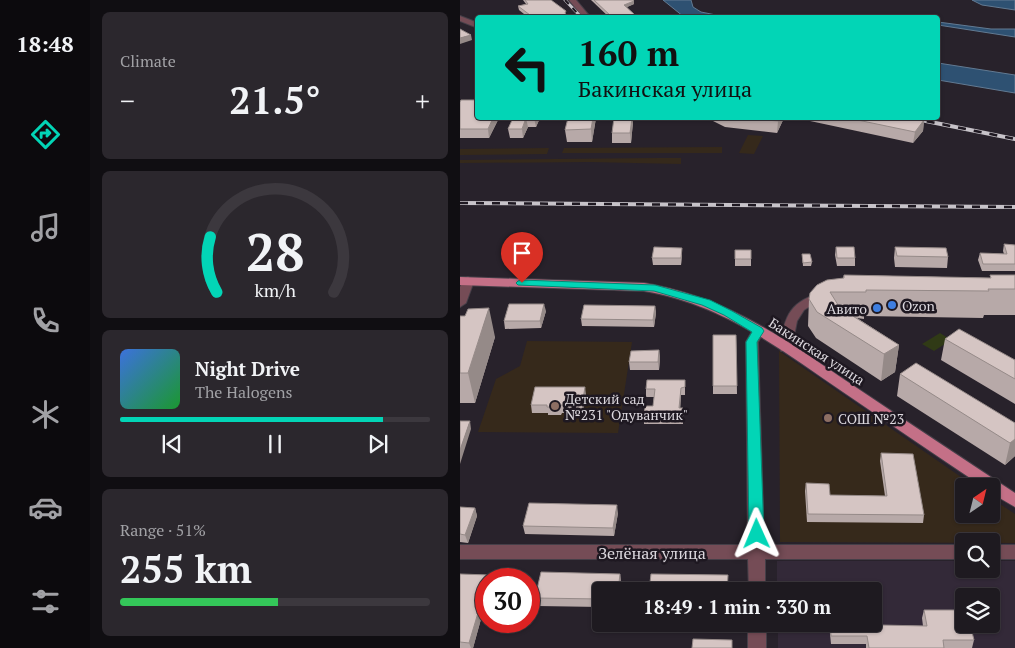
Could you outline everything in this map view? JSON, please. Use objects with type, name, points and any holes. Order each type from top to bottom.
[{"type":"main road","name":"Бакинская улица","points":[[464,281],[655,288],[706,303],[728,313],[786,348],[1015,501]]},
{"type":"street","points":[[572,0],[585,15]]},
{"type":"street","points":[[460,18],[475,25]]},
{"type":"street","points":[[460,303],[464,281]]},
{"type":"street","points":[[786,348],[789,323],[795,311],[805,303],[821,297],[838,295]]},
{"type":"street","points":[[757,582],[752,342],[758,331]]},
{"type":"street","name":"Зелёная улица","points":[[460,552],[757,554],[955,552]]},
{"type":"street","points":[[1000,552],[1015,552]]},
{"type":"street","points":[[757,632],[757,648]]},
{"type":"shaded area","points":[[748,135],[763,136],[754,154],[739,153]]},
{"type":"shaded area","points":[[722,147],[722,153],[562,153],[564,148]]},
{"type":"shaded area","points":[[549,148],[547,154],[460,155],[460,149]]},
{"type":"shaded area","points":[[681,158],[681,164],[589,162],[460,163],[460,160]]},
{"type":"shaded area","name":"Детский сад №231 \"Одуванчик\"","points":[[527,341],[632,342],[618,433],[478,432],[496,379],[520,366]]},
{"type":"shaded area","name":"СОШ №23","points":[[779,351],[962,478],[955,478],[955,523],[1000,523],[1000,504],[1015,514],[1015,543],[1000,543],[1000,533],[955,533],[955,543],[780,542]]},
{"type":"shaded area","points":[[777,561],[955,561],[955,578],[1000,578],[1000,561],[1015,561],[1015,648],[778,648],[778,632],[882,632],[882,582],[777,582]]},
{"type":"green space","points":[[940,333],[951,340],[934,351],[922,344]]},
{"type":"water","points":[[663,0],[691,0],[693,7],[701,12],[716,15],[682,15]]},
{"type":"water","points":[[972,0],[1015,0],[1015,10],[982,5]]},
{"type":"water","points":[[940,22],[991,29],[1015,29],[1015,37],[940,25]]},
{"type":"water","points":[[940,63],[1015,75],[1015,93],[940,80]]},
{"type":"building","points":[[525,0],[551,0],[566,11],[567,15],[530,15],[518,6],[528,4]]},
{"type":"building","points":[[594,0],[634,1],[624,5],[634,14],[610,15]]},
{"type":"building","points":[[460,29],[471,35],[460,38]]},
{"type":"building","points":[[461,100],[475,100],[475,120],[492,120],[488,129],[460,129]]},
{"type":"building","points":[[512,120],[525,120],[522,129],[508,129]]},
{"type":"building","points":[[568,120],[593,120],[591,129],[565,130]]},
{"type":"building","points":[[614,120],[632,120],[630,133],[612,133]]},
{"type":"building","points":[[858,120],[924,120],[915,132]]},
{"type":"building","points":[[1004,244],[1015,245],[1015,264],[983,264],[980,253],[1007,254]]},
{"type":"building","points":[[654,247],[682,248],[681,258],[652,258]]},
{"type":"building","points":[[836,247],[854,247],[855,258],[837,258]]},
{"type":"building","points":[[895,247],[946,248],[948,257],[897,256]]},
{"type":"building","points":[[735,250],[751,250],[751,259],[735,259]]},
{"type":"building","points":[[802,254],[810,254],[812,262],[803,263]]},
{"type":"building","points":[[844,275],[991,278],[990,275],[1015,275],[1015,289],[988,289],[989,291],[866,290],[866,292],[830,292],[840,308],[899,345],[884,354],[817,312],[809,299],[810,293],[817,285],[827,280],[844,278]]},
{"type":"building","points":[[509,304],[544,304],[540,321],[504,321]]},
{"type":"building","points":[[584,305],[655,306],[653,320],[581,319]]},
{"type":"building","points":[[489,308],[468,373],[460,373],[460,316],[465,316],[468,309]]},
{"type":"building","points":[[959,329],[1015,360],[1015,379],[945,339]]},
{"type":"building","points":[[713,335],[736,335],[737,386],[713,386]]},
{"type":"building","points":[[659,350],[658,362],[629,362],[631,351]]},
{"type":"building","points":[[916,363],[1015,423],[1015,439],[1010,443],[900,374]]},
{"type":"building","points":[[647,380],[685,380],[685,387],[681,388],[679,408],[683,408],[683,416],[644,416],[645,406],[653,406],[655,389],[646,389]]},
{"type":"building","points":[[535,387],[585,387],[582,405],[547,407],[547,405],[531,405]]},
{"type":"building","points":[[460,421],[470,421],[460,450]]},
{"type":"building","points":[[881,453],[913,454],[924,515],[808,514],[806,483],[829,484],[830,495],[887,496]]},
{"type":"building","points":[[529,503],[617,505],[613,528],[523,526]]},
{"type":"building","points":[[460,507],[475,508],[465,535],[460,534]]},
{"type":"building","points":[[541,572],[620,574],[619,582],[592,582],[592,599],[540,598]]},
{"type":"building","points":[[460,574],[475,574],[475,623],[469,643],[460,642]]},
{"type":"building","points":[[651,574],[728,575],[728,582],[650,582]]},
{"type":"building","points":[[924,610],[955,610],[955,633],[972,633],[974,640],[943,640],[944,648],[869,648],[867,636],[831,636],[831,632],[882,632],[882,625],[927,626]]},
{"type":"building","points":[[693,639],[732,640],[732,648],[692,648]]},
{"type":"railway","points":[[565,0],[579,15]]},
{"type":"railway","points":[[921,120],[1015,139]]},
{"type":"railway","points":[[460,203],[1015,207]]},
{"type":"place","name":"Ozon","points":[[892,305]]},
{"type":"place","name":"Авито","points":[[877,308]]},
{"type":"place","name":"Детский сад №231 \"Одуванчик\"","points":[[555,406]]},
{"type":"place","name":"СОШ №23","points":[[828,418]]},
{"type":"route","points":[[522,283],[655,288],[718,308],[758,331],[752,342],[757,534]]}]
